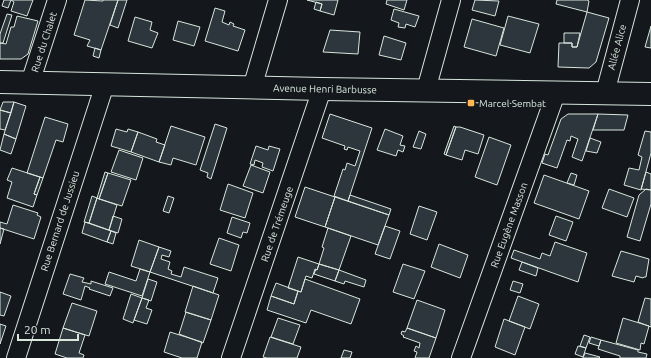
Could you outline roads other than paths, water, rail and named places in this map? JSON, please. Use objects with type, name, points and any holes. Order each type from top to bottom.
[{"type":"street","name":"Rue du Chalet","points":[[30,83],[57,0]]},
{"type":"street","points":[[252,88],[278,0]]},
{"type":"street","points":[[426,90],[451,0]]},
{"type":"street","name":"Allée Alice","points":[[605,93],[630,0]]},
{"type":"street","name":"Avenue Henri Barbusse","points":[[0,82],[252,88],[651,94]]},
{"type":"street","name":"Rue Bernard de Jussieu","points":[[16,358],[105,84]]},
{"type":"street","name":"Rue de Trémeuge","points":[[231,358],[322,89]]},
{"type":"street","name":"Rue Eugène Masson","points":[[461,358],[556,93]]},
{"type":"place","name":"Marcel Sembat","points":[[471,103]]}]
